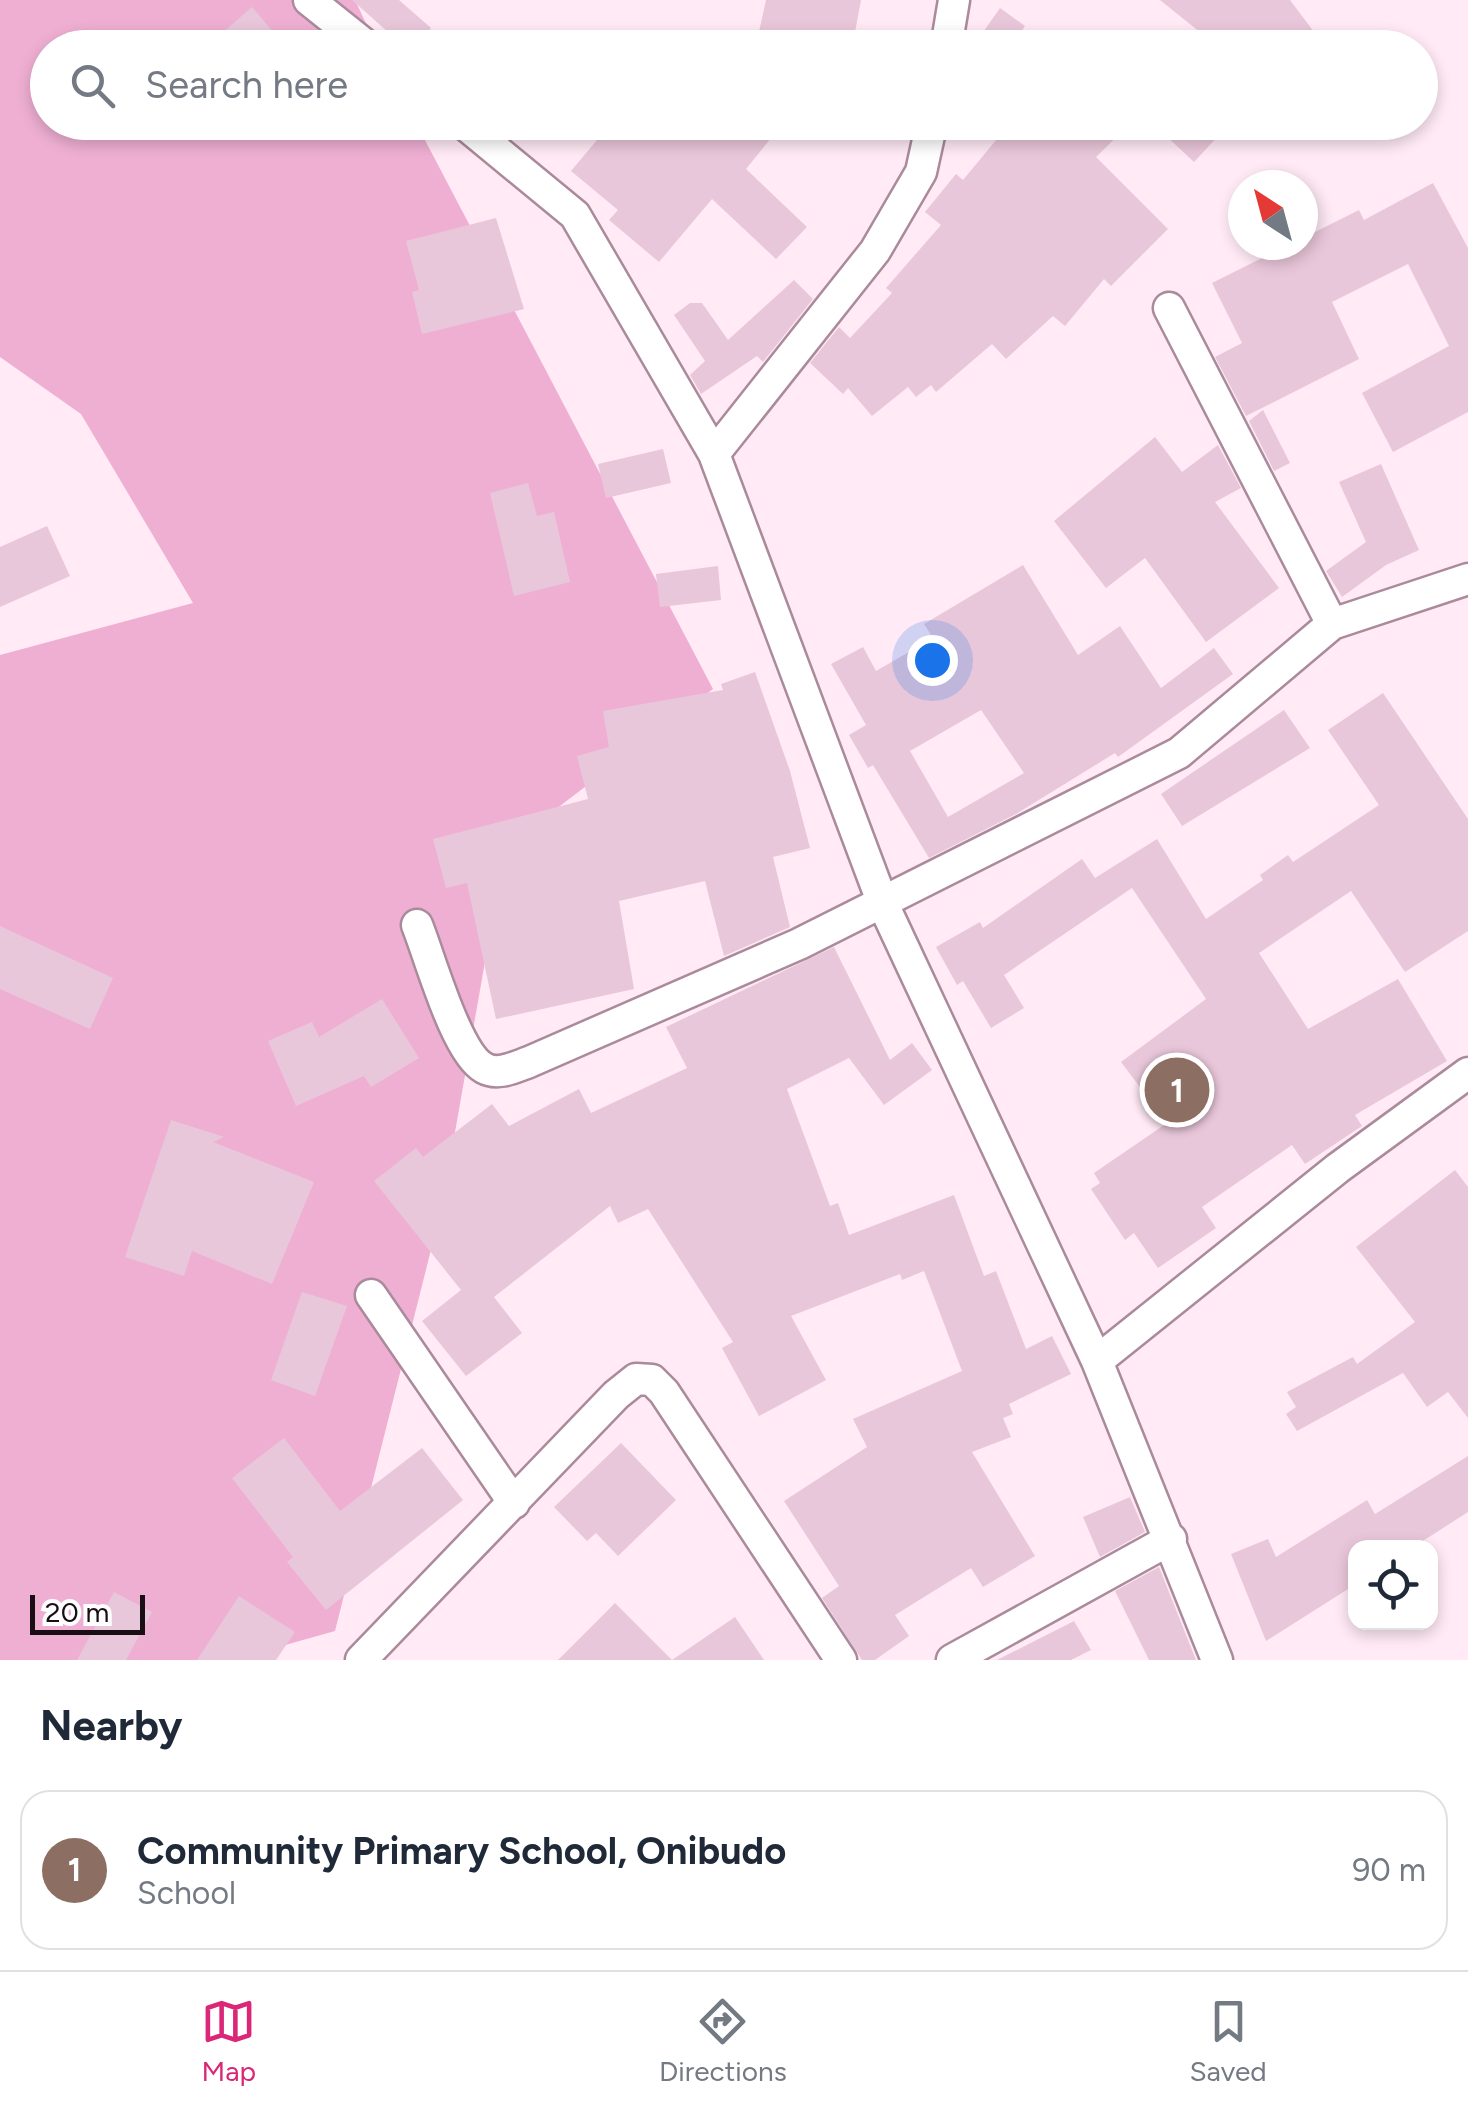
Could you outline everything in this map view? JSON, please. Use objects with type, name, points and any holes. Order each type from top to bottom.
[{"type":"street","points":[[309,0],[346,30]]},
{"type":"street","points":[[949,30],[954,0]]},
{"type":"street","points":[[484,140],[576,215],[714,454],[883,904],[1098,1362],[1216,1660]]},
{"type":"street","points":[[714,454],[875,252],[922,172],[928,140]]},
{"type":"street","points":[[1169,308],[1332,624]]},
{"type":"street","points":[[417,925],[466,1053],[484,1068],[499,1072],[530,1062],[883,904],[1179,753],[1332,624],[1468,579]]},
{"type":"street","points":[[1098,1362],[1338,1168],[1468,1074]]},
{"type":"street","points":[[370,1295],[514,1502]]},
{"type":"street","points":[[361,1660],[616,1395],[636,1380],[652,1380],[841,1660]]},
{"type":"street","points":[[952,1660],[1171,1539]]},
{"type":"shaded area","points":[[0,0],[355,0],[369,30],[30,30],[30,140],[425,140],[713,689],[505,848],[442,1206],[335,1631],[232,1660],[0,1660],[0,655],[193,603],[81,414],[0,357]]},
{"type":"building","points":[[352,0],[399,0],[431,28],[429,30],[386,30]]},
{"type":"building","points":[[766,0],[861,0],[855,30],[759,30]]},
{"type":"building","points":[[1160,0],[1290,0],[1312,30],[1197,30]]},
{"type":"building","points":[[252,7],[272,30],[226,30]]},
{"type":"building","points":[[1000,8],[1025,26],[1022,30],[985,30]]},
{"type":"building","points":[[597,140],[769,140],[746,169],[807,227],[776,259],[712,199],[659,262],[609,220],[618,210],[571,171]]},
{"type":"building","points":[[996,140],[1113,140],[1096,157],[1168,229],[1111,286],[1104,279],[1065,326],[1053,316],[1006,359],[992,344],[936,392],[931,385],[916,397],[908,387],[872,416],[848,388],[843,394],[810,363],[839,327],[850,338],[892,293],[886,288],[941,225],[925,212],[956,174],[963,180]]},
{"type":"building","points":[[1170,140],[1214,140],[1194,162]]},
{"type":"building","points":[[1433,183],[1468,248],[1468,412],[1393,452],[1362,393],[1449,346],[1408,264],[1332,302],[1359,359],[1246,416],[1215,357],[1242,343],[1212,283],[1258,260],[1318,260],[1318,230],[1359,210],[1364,220]]},
{"type":"building","points":[[496,218],[524,309],[422,334],[412,292],[419,290],[406,241]]},
{"type":"building","points":[[794,280],[813,299],[763,362],[757,356],[701,394],[690,375],[705,361],[674,315],[690,303],[702,303],[728,340]]},
{"type":"building","points":[[1263,410],[1290,463],[1274,471],[1249,421]]},
{"type":"building","points":[[1155,437],[1182,472],[1218,445],[1241,488],[1215,502],[1279,588],[1206,642],[1145,558],[1106,588],[1054,521]]},
{"type":"building","points":[[663,449],[671,483],[606,498],[598,464]]},
{"type":"building","points":[[1381,464],[1419,550],[1386,565],[1342,597],[1326,571],[1366,542],[1339,482]]},
{"type":"building","points":[[528,483],[537,516],[554,512],[570,582],[514,596],[490,493]]},
{"type":"building","points":[[47,526],[70,576],[0,607],[0,547]]},
{"type":"building","points":[[1023,565],[1078,655],[1120,626],[1161,688],[1214,648],[1233,674],[1118,757],[1115,753],[1016,814],[929,858],[873,765],[868,768],[849,735],[866,725],[831,664],[863,647],[876,671],[933,638],[924,624]],"holes":[[[981,710],[1024,773],[948,817],[910,751]]]},
{"type":"building","points":[[718,566],[721,600],[660,607],[656,574]]},
{"type":"building","points":[[755,672],[790,771],[810,848],[773,857],[790,927],[724,956],[705,881],[619,901],[634,989],[496,1019],[467,883],[446,888],[433,839],[588,799],[577,756],[609,747],[603,711],[723,690],[721,684]]},
{"type":"building","points":[[1383,693],[1468,819],[1468,931],[1405,972],[1351,891],[1259,953],[1308,1029],[1398,979],[1447,1061],[1355,1115],[1362,1126],[1305,1164],[1292,1145],[1202,1207],[1216,1228],[1158,1268],[1134,1233],[1125,1240],[1091,1189],[1100,1183],[1094,1173],[1167,1123],[1121,1062],[1206,999],[1132,888],[1004,975],[1024,1008],[991,1028],[963,981],[957,985],[936,947],[980,922],[983,928],[1082,859],[1095,878],[1157,839],[1206,919],[1263,880],[1260,875],[1288,855],[1293,862],[1379,805],[1328,730]]},
{"type":"building","points":[[1284,710],[1310,748],[1182,826],[1161,794]]},
{"type":"building","points":[[0,926],[113,978],[90,1029],[0,989]]},
{"type":"building","points":[[834,947],[890,1060],[912,1043],[932,1070],[884,1105],[849,1058],[787,1089],[830,1206],[838,1203],[849,1235],[954,1195],[984,1276],[996,1271],[1026,1349],[1052,1336],[1071,1374],[1009,1404],[1013,1414],[1003,1418],[1011,1437],[972,1452],[1035,1556],[983,1587],[971,1568],[895,1615],[909,1636],[875,1660],[862,1660],[822,1598],[839,1586],[784,1501],[867,1447],[853,1419],[962,1371],[924,1271],[902,1280],[900,1274],[791,1316],[826,1380],[759,1416],[722,1348],[733,1342],[648,1209],[618,1223],[610,1206],[494,1297],[522,1333],[466,1376],[422,1321],[461,1290],[374,1181],[416,1148],[423,1157],[492,1104],[509,1126],[579,1089],[591,1113],[687,1068],[666,1027]]},
{"type":"building","points":[[382,999],[419,1058],[371,1087],[364,1076],[296,1106],[268,1041],[312,1022],[319,1037]]},
{"type":"building","points":[[171,1120],[224,1137],[213,1142],[314,1182],[272,1284],[192,1251],[184,1276],[125,1257]]},
{"type":"building","points":[[1455,1170],[1468,1187],[1468,1418],[1448,1392],[1427,1407],[1403,1373],[1297,1431],[1286,1414],[1296,1407],[1287,1392],[1353,1357],[1357,1364],[1415,1322],[1356,1247]]},
{"type":"building","points":[[302,1292],[347,1306],[315,1396],[271,1380]]},
{"type":"building","points":[[284,1438],[340,1511],[422,1448],[463,1500],[326,1610],[287,1562],[293,1557],[232,1478]]},
{"type":"building","points":[[621,1443],[676,1500],[618,1556],[596,1533],[587,1541],[554,1507]]},
{"type":"building","points":[[1468,1456],[1468,1512],[1424,1540],[1348,1540],[1348,1589],[1266,1641],[1231,1554],[1268,1539],[1276,1557],[1367,1500],[1375,1514]]},
{"type":"building","points":[[1130,1497],[1145,1532],[1100,1557],[1083,1517]]},
{"type":"building","points":[[1159,1567],[1196,1660],[1149,1660],[1115,1591]]},
{"type":"building","points":[[114,1592],[152,1612],[126,1660],[77,1660]]},
{"type":"building","points":[[239,1596],[295,1632],[276,1660],[197,1660]]},
{"type":"building","points":[[615,1603],[672,1660],[558,1660]]},
{"type":"building","points":[[735,1617],[764,1660],[672,1660]]},
{"type":"building","points":[[1074,1621],[1091,1650],[1071,1660],[997,1660]]},
{"type":"place","name":"Community Primary School, Onibudo","points":[[1177,1090]]}]
